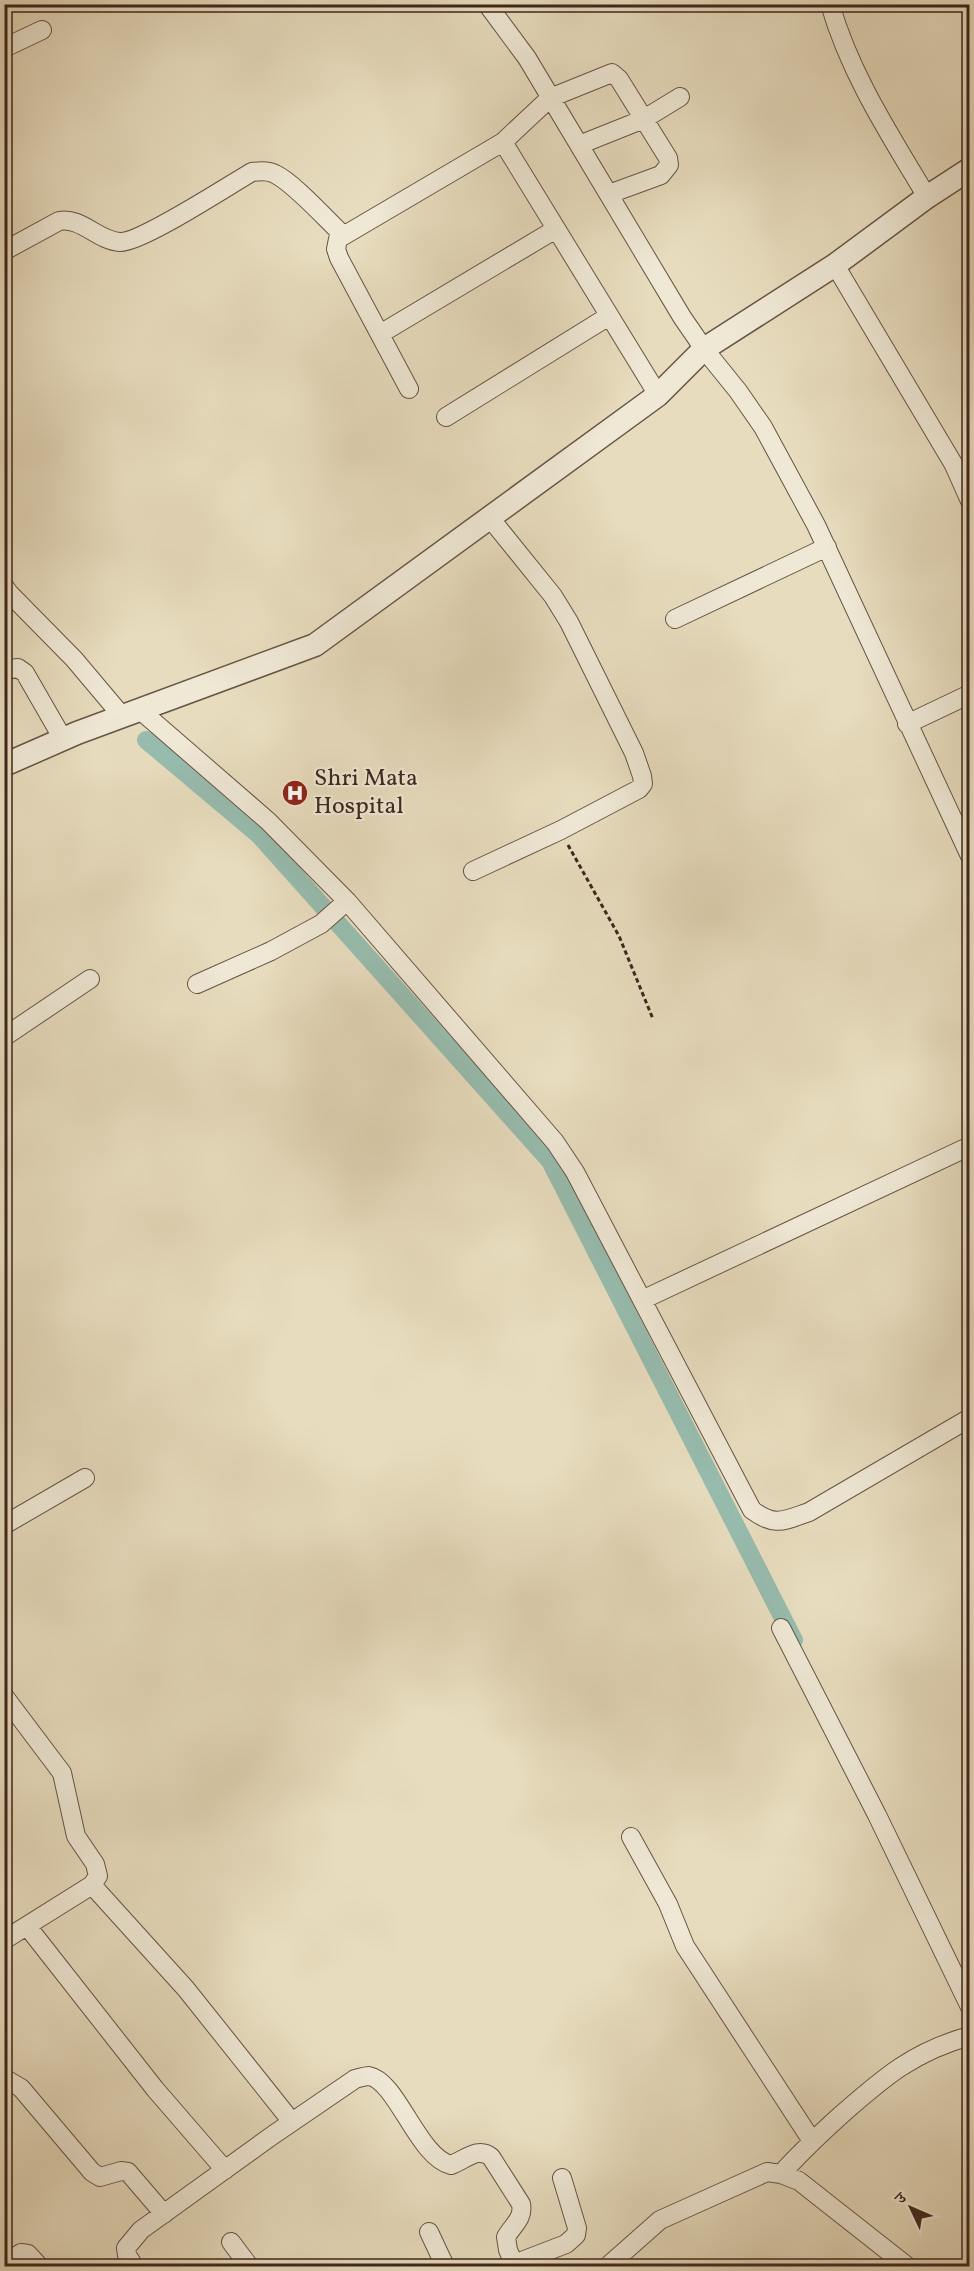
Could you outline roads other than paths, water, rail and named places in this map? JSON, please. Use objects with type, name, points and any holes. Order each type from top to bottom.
[{"type":"street","points":[[487,4],[527,58],[682,317],[704,350],[738,391],[763,427],[827,548],[969,856]]},
{"type":"street","points":[[830,4],[856,74],[881,121],[927,197]]},
{"type":"street","points":[[4,48],[42,30]]},
{"type":"street","points":[[409,389],[339,258],[336,242],[343,235],[503,142],[550,98],[612,73],[619,79],[644,119],[668,158],[669,165],[661,175],[609,194]]},
{"type":"street","points":[[579,146],[644,119],[680,97]]},
{"type":"street","points":[[503,142],[658,395]]},
{"type":"street","points":[[4,765],[63,739],[315,645],[658,395],[704,350],[835,265],[969,169]]},
{"type":"street","points":[[4,251],[59,221],[68,220],[110,240],[128,241],[151,231],[252,172],[263,171],[274,173],[285,181],[343,235]]},
{"type":"street","points":[[380,334],[556,229]]},
{"type":"street","points":[[835,265],[954,465],[969,501]]},
{"type":"street","points":[[446,417],[609,316]]},
{"type":"street","points":[[473,871],[561,830],[639,789],[643,784],[634,753],[569,622],[553,596],[490,518]]},
{"type":"street","points":[[675,619],[827,548]]},
{"type":"street","points":[[4,586],[74,659],[131,713],[268,821],[345,903],[555,1142],[575,1172],[752,1509],[766,1520],[783,1521],[809,1512],[969,1418]]},
{"type":"street","points":[[4,670],[18,668],[25,673],[63,739]]},
{"type":"street","points":[[907,724],[969,694]]},
{"type":"street","points":[[197,984],[272,951],[329,918],[345,903]]},
{"type":"street","points":[[4,1037],[90,979]]},
{"type":"street","points":[[642,1300],[969,1146]]},
{"type":"street","points":[[4,1525],[85,1478]]},
{"type":"street","points":[[781,1628],[882,1826],[969,2007]]},
{"type":"street","points":[[4,1695],[62,1773],[76,1836],[95,1864],[98,1876],[92,1885],[4,1940]]},
{"type":"street","points":[[631,1837],[668,1904],[685,1946],[812,2141]]},
{"type":"street","points":[[92,1885],[186,1989],[292,2122]]},
{"type":"street","points":[[27,1926],[101,2022],[225,2170]]},
{"type":"street","points":[[781,2174],[812,2141],[892,2071],[910,2059],[969,2036]]},
{"type":"street","points":[[134,2266],[127,2255],[126,2248],[141,2230],[355,2079],[369,2076],[380,2082],[435,2158],[451,2165],[478,2152],[485,2152],[491,2157],[521,2204],[521,2216],[506,2237],[514,2265],[566,2244],[576,2235],[577,2228],[562,2178]]},
{"type":"street","points":[[4,2078],[21,2088],[92,2172],[100,2177],[121,2171],[128,2172],[164,2214]]},
{"type":"street","points":[[608,2266],[660,2220],[767,2172],[781,2174],[799,2181],[907,2266]]},
{"type":"street","points":[[429,2232],[445,2266]]},
{"type":"street","points":[[231,2242],[249,2266]]},
{"type":"street","points":[[4,2264],[21,2253],[28,2254],[39,2266]]},
{"type":"waterway","points":[[146,740],[259,835],[550,1161],[794,1640]]},
{"type":"place","name":"Shri Mata Hospital","points":[[295,793]]}]
